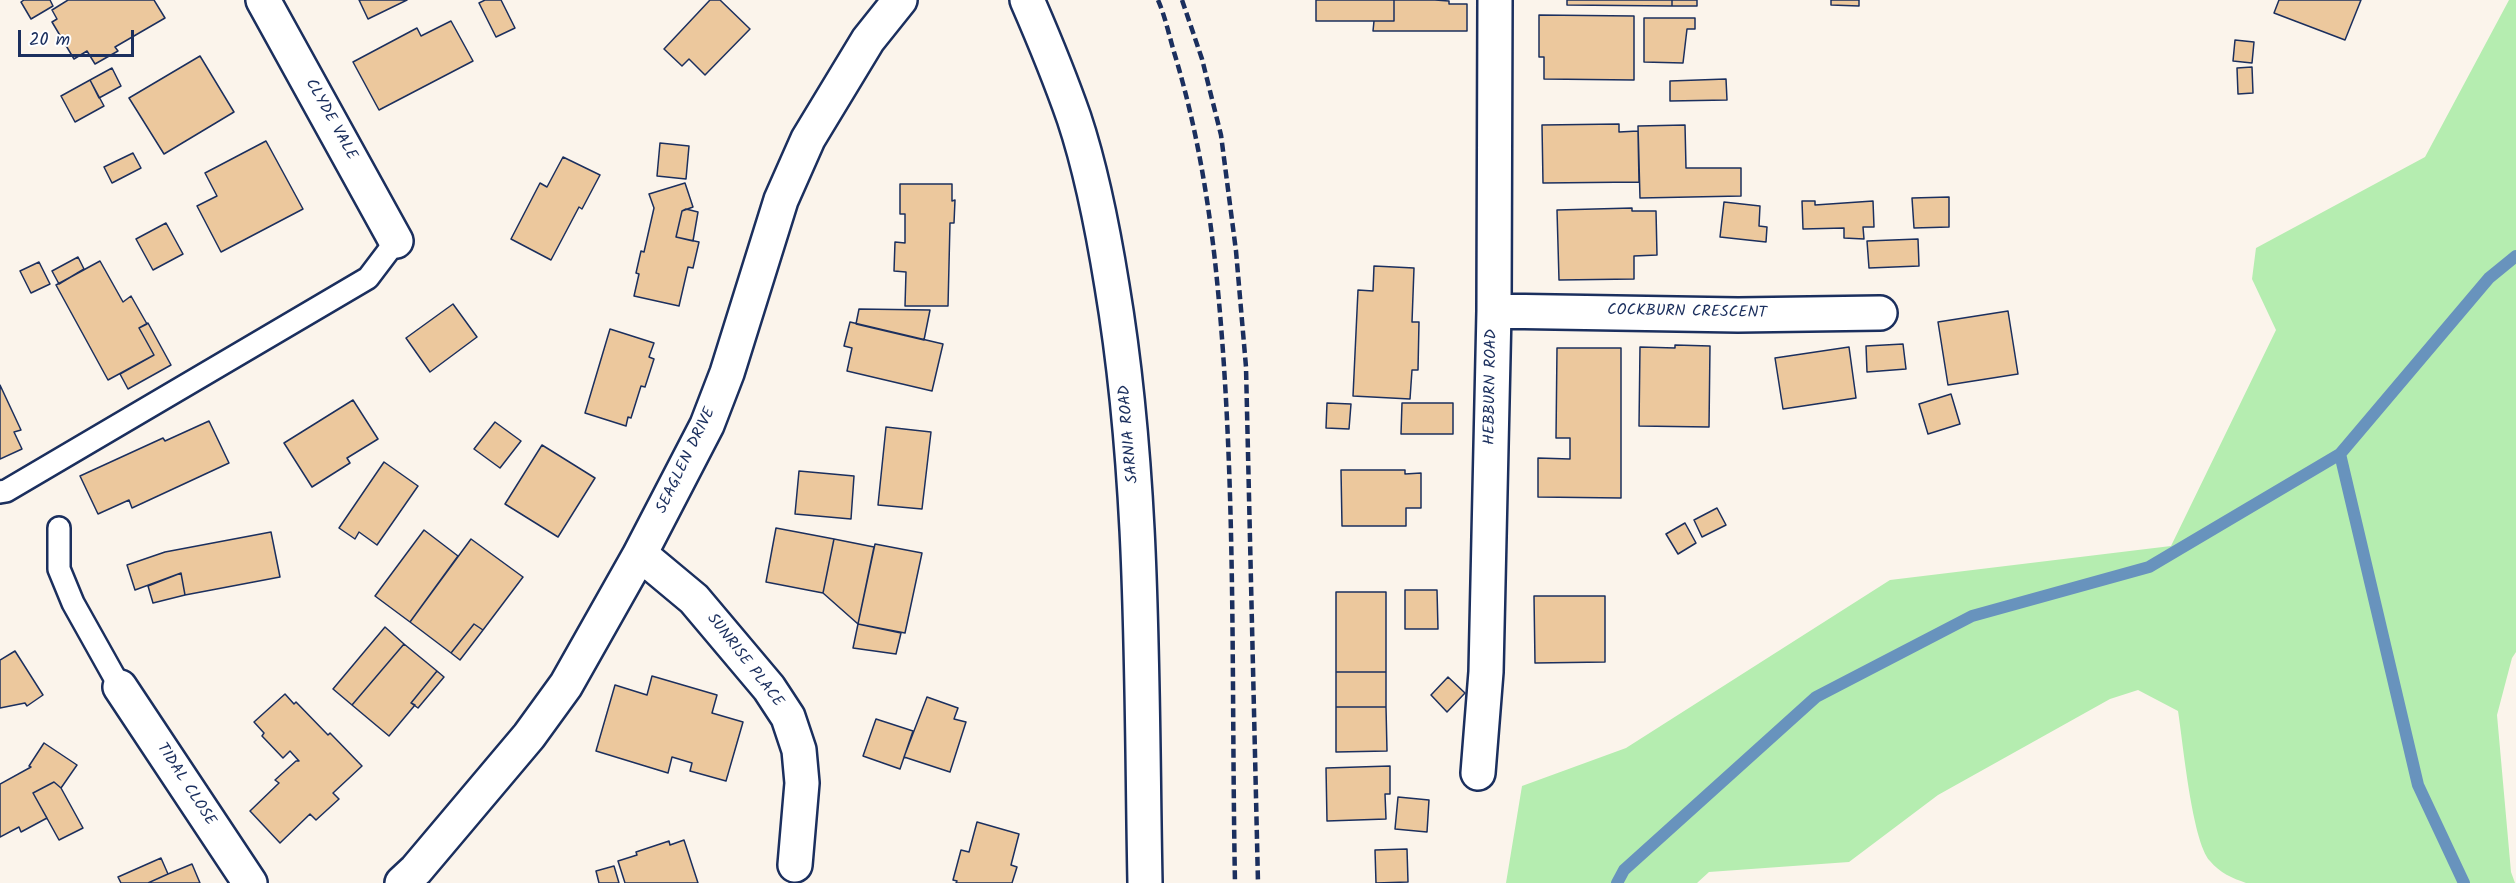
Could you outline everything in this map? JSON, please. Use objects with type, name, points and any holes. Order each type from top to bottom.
[{"type":"street","name":"CLYDE VALE","points":[[263,0],[396,241]]},
{"type":"street","name":"SEAGLEN DRIVE","points":[[402,883],[489,785],[566,685],[640,554],[707,424],[727,373],[781,200],[808,139],[868,40],[900,0]]},
{"type":"street","name":"SARNIA ROAD","points":[[1027,0],[1074,120],[1103,230],[1121,342],[1133,458],[1145,883]]},
{"type":"street","name":"HEBBURN ROAD","points":[[1478,773],[1486,672],[1494,311],[1495,0]]},
{"type":"street","name":"COCKBURN CRESCENT","points":[[1494,311],[1738,315],[1880,313]]},
{"type":"street","name":"SUNRISE PLACE","points":[[640,554],[694,599],[769,688],[788,717],[800,750],[802,783],[795,865]]},
{"type":"street","name":"TIDAL CLOSE","points":[[120,687],[250,883]]},
{"type":"lane","points":[[0,492],[105,435],[368,278],[396,241]]},
{"type":"lane","points":[[59,528],[59,569],[73,603],[120,687]]},
{"type":"green space","points":[[2509,0],[2516,0],[2516,652],[2512,658],[2497,715],[2511,872],[2515,883],[2246,883],[2231,877],[2210,861],[2198,833],[2189,790],[2178,711],[2138,690],[2110,699],[1938,795],[1849,862],[1709,872],[1697,883],[1506,883],[1522,786],[1626,748],[1890,580],[2171,546],[2276,330],[2252,279],[2256,248],[2425,157]]},
{"type":"building","points":[[50,0],[53,6],[31,19],[21,2]]},
{"type":"building","points":[[68,0],[154,0],[165,18],[115,47],[118,51],[95,64],[87,51],[74,59],[52,22],[57,19],[52,10]]},
{"type":"building","points":[[359,0],[407,0],[368,19]]},
{"type":"building","points":[[485,0],[501,0],[515,28],[496,37],[479,3]]},
{"type":"building","points":[[710,0],[720,0],[750,29],[705,75],[689,59],[682,66],[664,49]]},
{"type":"building","points":[[1316,0],[1394,0],[1394,21],[1316,21]]},
{"type":"building","points":[[1394,0],[1435,0],[1449,1],[1449,4],[1467,4],[1467,31],[1373,31],[1374,21],[1394,21]]},
{"type":"building","points":[[1567,0],[1672,0],[1672,6],[1567,5]]},
{"type":"building","points":[[1672,0],[1697,0],[1697,6],[1672,6]]},
{"type":"building","points":[[1831,0],[1859,0],[1859,6],[1831,5]]},
{"type":"building","points":[[2279,0],[2361,0],[2345,40],[2274,13]]},
{"type":"building","points":[[1539,15],[1634,16],[1634,80],[1544,79],[1544,57],[1539,57]]},
{"type":"building","points":[[1644,18],[1695,18],[1695,29],[1687,29],[1683,63],[1644,62]]},
{"type":"building","points":[[451,21],[473,61],[379,110],[353,62],[417,28],[421,36]]},
{"type":"building","points":[[2235,40],[2254,42],[2252,63],[2233,61]]},
{"type":"building","points":[[200,56],[234,112],[164,154],[129,98]]},
{"type":"building","points":[[2252,67],[2253,93],[2238,94],[2237,68]]},
{"type":"building","points":[[112,68],[121,86],[99,98],[90,80]]},
{"type":"building","points":[[1726,79],[1727,100],[1670,101],[1670,81]]},
{"type":"building","points":[[90,80],[104,106],[75,122],[61,96]]},
{"type":"building","points":[[1619,124],[1619,132],[1638,131],[1639,182],[1543,183],[1542,125]]},
{"type":"building","points":[[1685,125],[1686,168],[1741,168],[1741,196],[1640,198],[1638,126]]},
{"type":"building","points":[[266,141],[303,209],[221,252],[197,206],[217,196],[205,173]]},
{"type":"building","points":[[660,143],[689,146],[686,179],[657,176]]},
{"type":"building","points":[[133,153],[141,168],[112,183],[104,167]]},
{"type":"building","points":[[563,157],[600,175],[582,209],[579,207],[551,260],[511,239],[540,183],[547,187]]},
{"type":"building","points":[[685,183],[693,207],[682,211],[676,237],[699,242],[693,268],[688,267],[679,306],[634,296],[641,251],[644,252],[654,208],[649,194]]},
{"type":"building","points":[[900,184],[952,184],[952,201],[955,200],[954,223],[950,223],[948,306],[905,306],[906,272],[894,271],[895,242],[905,243],[905,214],[900,214]]},
{"type":"building","points":[[1949,197],[1949,227],[1914,228],[1912,198]]},
{"type":"building","points":[[1802,201],[1815,201],[1815,205],[1873,201],[1874,227],[1863,227],[1864,239],[1844,238],[1844,228],[1803,229]]},
{"type":"building","points":[[1724,202],[1760,206],[1759,226],[1767,227],[1766,242],[1720,237]]},
{"type":"building","points":[[1632,208],[1632,211],[1656,211],[1657,255],[1634,256],[1634,279],[1559,280],[1557,210]]},
{"type":"building","points":[[686,209],[698,212],[693,241],[676,237],[682,211]]},
{"type":"building","points":[[166,223],[183,254],[153,270],[136,239]]},
{"type":"building","points":[[1918,239],[1919,266],[1869,268],[1867,241]]},
{"type":"building","points":[[78,257],[84,269],[59,284],[52,271]]},
{"type":"building","points":[[100,261],[123,302],[131,296],[147,324],[139,328],[154,355],[108,380],[56,285]]},
{"type":"building","points":[[39,262],[50,284],[31,293],[20,271]]},
{"type":"building","points":[[1374,266],[1414,268],[1412,322],[1419,322],[1418,370],[1412,370],[1410,399],[1353,396],[1358,290],[1373,291]]},
{"type":"building","points":[[453,304],[477,337],[430,372],[406,338]]},
{"type":"building","points":[[859,309],[930,310],[924,340],[856,324]]},
{"type":"building","points":[[2008,311],[2018,374],[1948,385],[1938,322]]},
{"type":"building","points":[[850,322],[943,344],[932,391],[847,371],[852,348],[844,346]]},
{"type":"building","points":[[148,323],[171,365],[128,389],[120,374],[154,355],[139,328]]},
{"type":"building","points":[[610,329],[654,343],[649,357],[654,359],[645,387],[641,386],[631,418],[628,417],[626,426],[585,413]]},
{"type":"building","points":[[1903,344],[1906,369],[1867,372],[1866,346]]},
{"type":"building","points":[[1675,345],[1710,346],[1709,427],[1639,426],[1640,347],[1675,348]]},
{"type":"building","points":[[1849,347],[1856,398],[1783,409],[1775,358]]},
{"type":"building","points":[[1557,348],[1621,348],[1621,498],[1538,497],[1538,458],[1570,459],[1570,438],[1556,438]]},
{"type":"building","points":[[0,385],[21,430],[14,432],[22,449],[0,459]]},
{"type":"building","points":[[1951,394],[1960,424],[1928,434],[1919,404]]},
{"type":"building","points":[[353,400],[378,439],[347,458],[350,463],[312,487],[284,443]]},
{"type":"building","points":[[1327,403],[1351,404],[1349,429],[1326,428]]},
{"type":"building","points":[[1402,403],[1453,403],[1453,434],[1401,434]]},
{"type":"building","points":[[209,421],[229,463],[132,508],[129,500],[98,514],[80,476],[163,438],[165,441]]},
{"type":"building","points":[[495,422],[521,441],[500,468],[474,449]]},
{"type":"building","points":[[886,427],[931,432],[922,509],[878,505]]},
{"type":"building","points":[[542,445],[595,478],[558,537],[505,504]]},
{"type":"building","points":[[384,462],[418,486],[377,545],[359,532],[355,539],[339,528]]},
{"type":"building","points":[[1341,470],[1405,470],[1405,474],[1421,473],[1421,508],[1406,508],[1406,526],[1342,526]]},
{"type":"building","points":[[799,471],[854,476],[851,519],[795,514]]},
{"type":"building","points":[[1717,508],[1726,525],[1702,537],[1694,520]]},
{"type":"building","points":[[1685,523],[1696,543],[1678,554],[1666,534]]},
{"type":"building","points":[[776,528],[834,539],[823,593],[766,582]]},
{"type":"building","points":[[424,530],[458,556],[410,622],[375,596]]},
{"type":"building","points":[[271,532],[280,577],[185,595],[181,573],[135,590],[127,565],[165,552]]},
{"type":"building","points":[[471,539],[523,577],[483,630],[474,624],[451,653],[410,622]]},
{"type":"building","points":[[834,539],[874,547],[858,624],[823,593]]},
{"type":"building","points":[[875,544],[922,553],[905,633],[858,624]]},
{"type":"building","points":[[181,573],[185,595],[153,603],[148,586]]},
{"type":"building","points":[[1405,590],[1437,590],[1438,629],[1405,629]]},
{"type":"building","points":[[1336,592],[1386,592],[1386,672],[1336,672]]},
{"type":"building","points":[[1534,596],[1605,596],[1605,662],[1535,663]]},
{"type":"building","points":[[474,624],[483,630],[460,660],[451,653]]},
{"type":"building","points":[[858,624],[901,633],[896,654],[853,648]]},
{"type":"building","points":[[385,627],[404,644],[352,705],[333,689]]},
{"type":"building","points":[[404,644],[437,671],[411,703],[415,705],[389,736],[352,705]]},
{"type":"building","points":[[15,651],[43,695],[27,706],[25,703],[0,708],[0,660]]},
{"type":"building","points":[[437,671],[444,677],[418,708],[411,703]]},
{"type":"building","points":[[1336,672],[1386,672],[1386,707],[1336,707]]},
{"type":"building","points":[[652,676],[717,695],[712,713],[743,722],[726,781],[690,771],[692,763],[672,757],[668,773],[596,751],[615,685],[647,695]]},
{"type":"building","points":[[1448,677],[1465,693],[1447,712],[1431,695]]},
{"type":"building","points":[[285,694],[294,704],[296,702],[328,735],[330,733],[362,766],[333,793],[339,799],[316,820],[310,814],[280,843],[250,811],[279,783],[275,780],[296,761],[299,761],[290,751],[283,758],[262,736],[264,733],[254,722]]},
{"type":"building","points":[[927,697],[958,708],[954,719],[966,722],[950,772],[904,757]]},
{"type":"building","points":[[1336,707],[1386,707],[1387,751],[1336,752]]},
{"type":"building","points":[[876,719],[913,731],[900,769],[863,756]]},
{"type":"building","points":[[44,743],[77,765],[61,788],[54,782],[33,793],[47,818],[21,832],[19,827],[0,837],[0,784],[31,767],[29,766]]},
{"type":"building","points":[[1390,766],[1390,794],[1385,794],[1386,819],[1327,821],[1326,768]]},
{"type":"building","points":[[54,782],[61,788],[83,828],[59,840],[33,793]]},
{"type":"building","points":[[1398,797],[1429,800],[1427,832],[1395,829]]},
{"type":"building","points":[[977,822],[1019,834],[1011,865],[1017,867],[1012,883],[956,883],[957,881],[953,880],[961,850],[969,852]]},
{"type":"building","points":[[684,840],[698,883],[625,883],[618,861],[637,855],[636,852],[669,841],[670,845]]},
{"type":"building","points":[[1407,849],[1408,882],[1376,883],[1375,850]]},
{"type":"building","points":[[161,858],[168,874],[148,883],[121,883],[118,877]]},
{"type":"building","points":[[192,864],[200,883],[148,883],[168,874]]},
{"type":"building","points":[[614,866],[619,883],[599,883],[596,871]]},
{"type":"waterway","points":[[2464,883],[2418,785],[2340,454],[2489,278],[2516,256]]},
{"type":"waterway","points":[[1617,883],[1624,870],[1816,697],[1972,616],[2149,567],[2340,454]]},
{"type":"railway","points":[[1158,0],[1188,104],[1204,182],[1212,234],[1222,338],[1232,572],[1235,883]]},
{"type":"railway","points":[[1182,0],[1202,59],[1221,135],[1236,251],[1246,367],[1258,883]]}]
